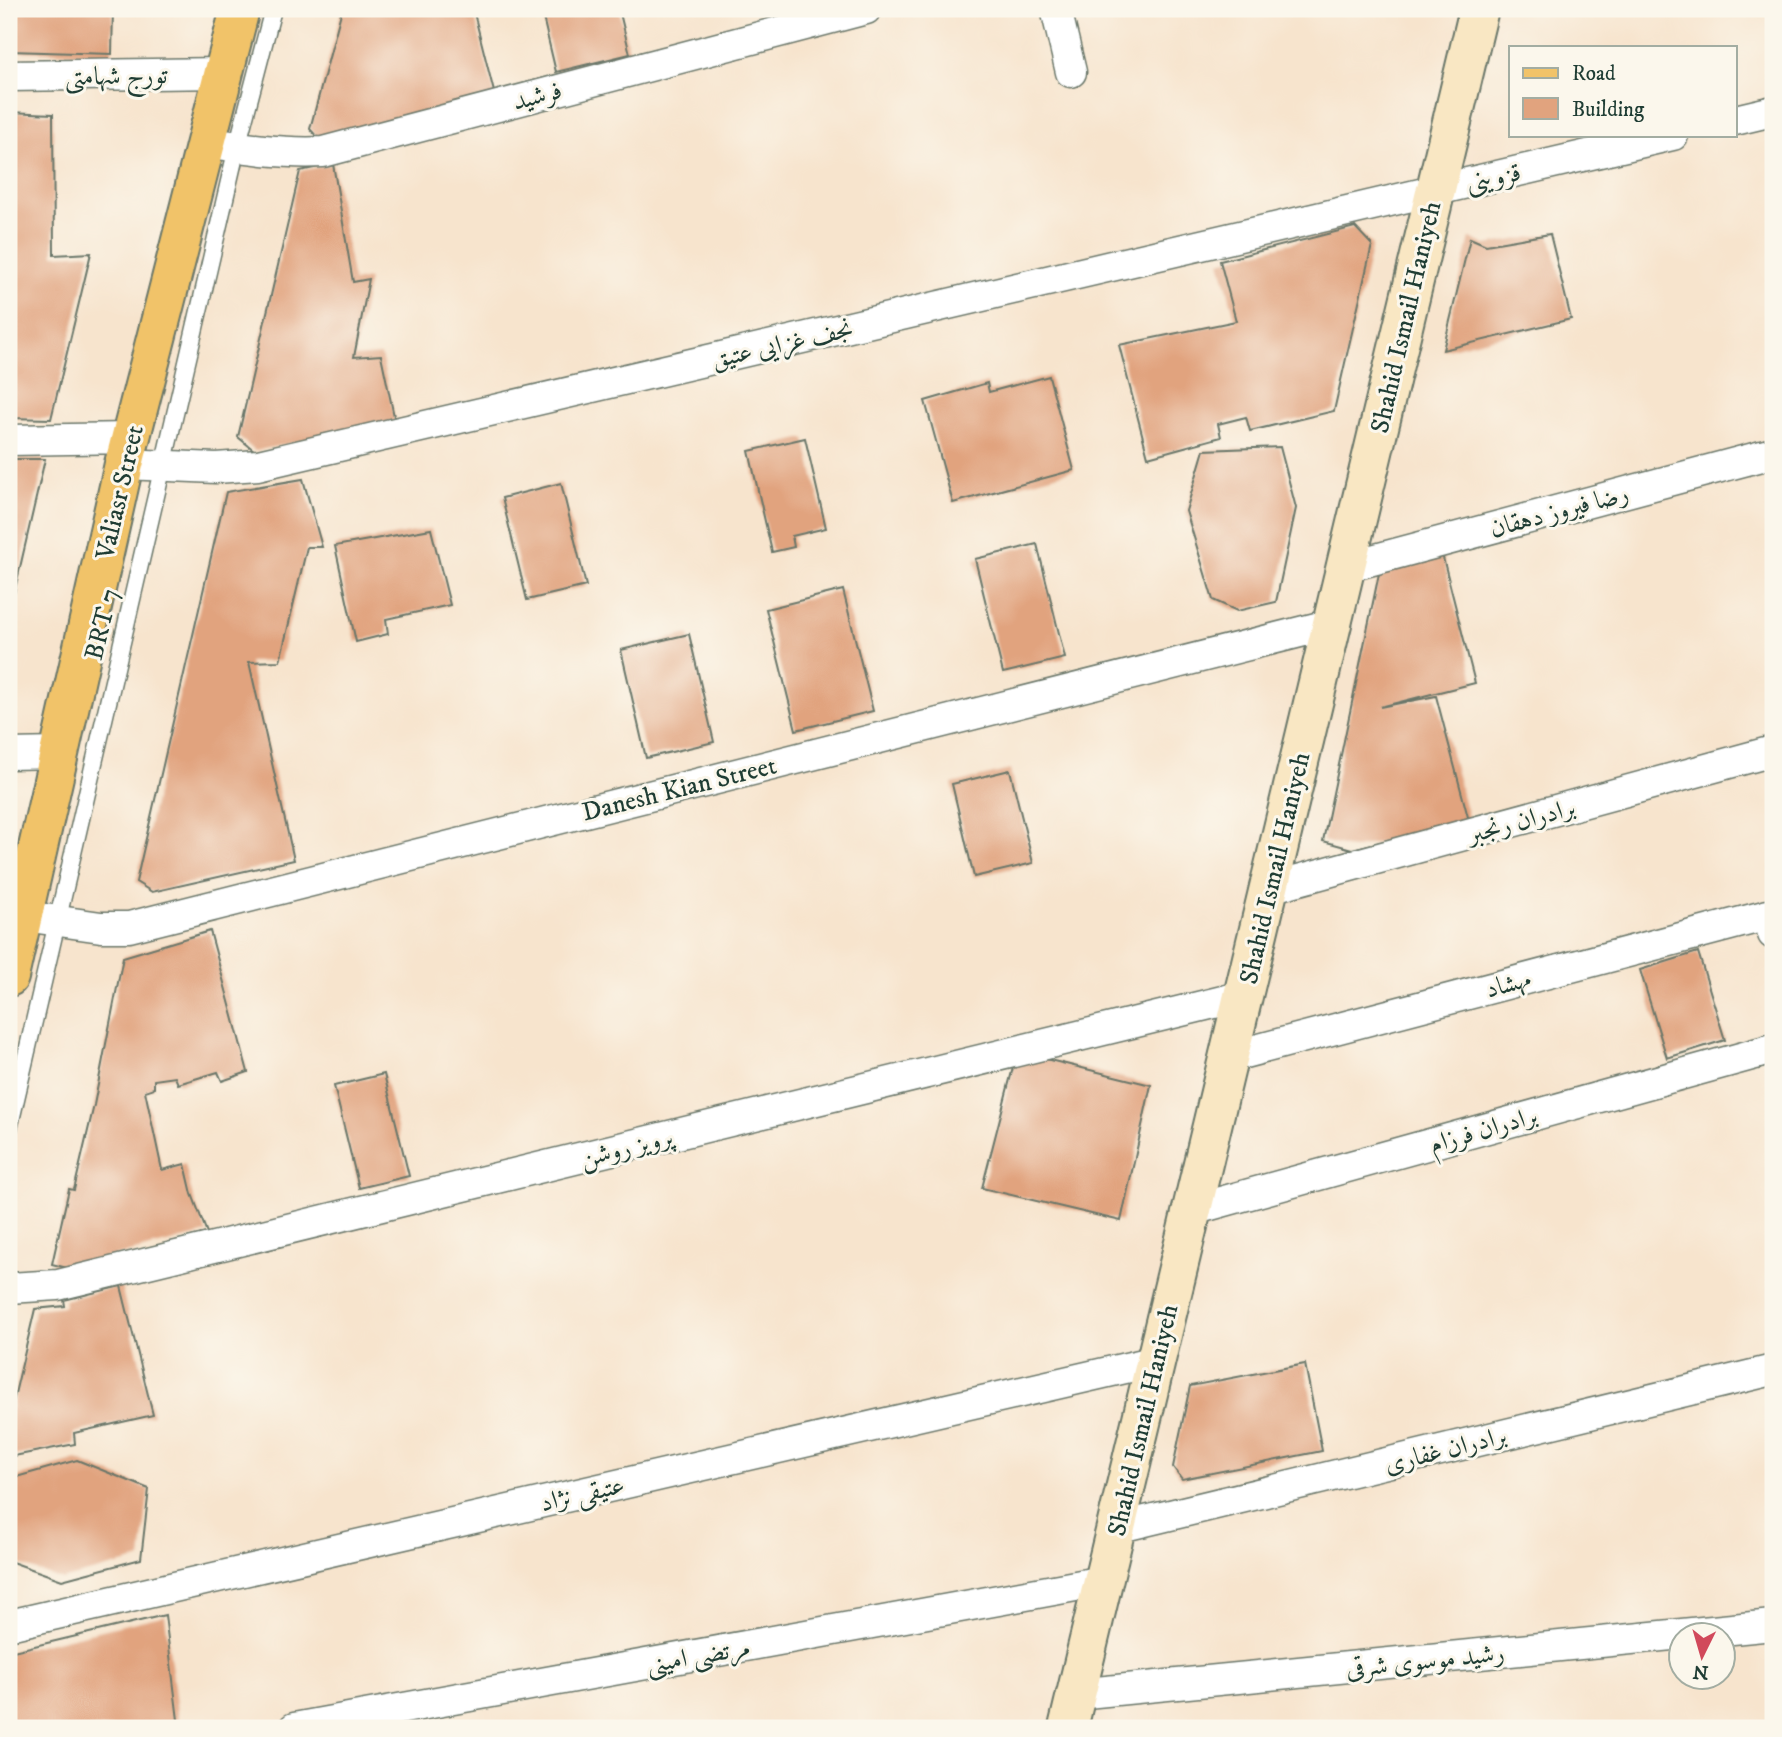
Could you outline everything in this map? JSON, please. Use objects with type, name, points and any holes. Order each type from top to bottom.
[{"type":"main road","name":"Valiasr Street","points":[[9,977],[40,919],[59,753],[128,451],[221,144],[223,73],[240,9]]},
{"type":"main road","name":"Shahid Ismail Haniyeh","points":[[1072,1711],[1479,9]]},
{"type":"street","name":"فرشید","points":[[221,144],[288,152],[323,152],[866,9]]},
{"type":"street","points":[[1056,9],[1072,72]]},
{"type":"street","name":"تورج شهامتی","points":[[9,76],[223,73]]},
{"type":"street","points":[[1736,120],[1773,111]]},
{"type":"street","name":"قزوینی","points":[[1436,191],[1669,136]]},
{"type":"street","name":"نجف غزایی عتیق","points":[[9,440],[128,451],[164,466],[216,468],[258,465],[1436,191]]},
{"type":"street","name":"رضا فیروز دهقان","points":[[1346,567],[1773,453]]},
{"type":"street","name":"Danesh Kian Street","points":[[40,919],[101,927],[129,927],[1332,624]]},
{"type":"street","name":"برادران رنجبر","points":[[1269,888],[1773,751]]},
{"type":"street","points":[[9,754],[59,753]]},
{"type":"street","name":"مهشاد","points":[[1229,1057],[1768,915],[1773,934]]},
{"type":"street","name":"پرویز روشن","points":[[9,1288],[43,1287],[72,1282],[1243,996]]},
{"type":"street","name":"برادران فرزام","points":[[1192,1210],[1773,1049]]},
{"type":"street","name":"عتیقی نژاد","points":[[9,1625],[1156,1361]]},
{"type":"street","name":"برادران غفاری","points":[[1116,1528],[1773,1370]]},
{"type":"street","name":"مرتضی امینی","points":[[294,1728],[1103,1581]]},
{"type":"street","name":"رشید موسوی شرقی","points":[[1072,1711],[1773,1625]]},
{"type":"lane","name":"BRT 7","points":[[9,1129],[40,919],[164,466],[221,144],[273,9]]},
{"type":"building","points":[[9,9],[113,9],[112,54],[9,51]]},
{"type":"building","points":[[342,9],[473,9],[495,96],[318,138],[310,129]]},
{"type":"building","points":[[541,9],[619,9],[630,54],[556,72]]},
{"type":"building","points":[[9,112],[53,114],[54,255],[91,253],[51,419],[9,418]]},
{"type":"building","points":[[333,164],[353,282],[369,279],[354,357],[381,355],[395,421],[255,451],[238,437],[300,171]]},
{"type":"building","points":[[1355,227],[1372,245],[1334,411],[1250,431],[1246,417],[1218,424],[1221,437],[1148,457],[1119,345],[1236,321],[1220,261]]},
{"type":"building","points":[[1550,234],[1571,319],[1443,350],[1470,238],[1486,245]]},
{"type":"building","points":[[1049,376],[1074,470],[953,503],[925,401],[987,383],[989,392]]},
{"type":"building","points":[[805,438],[826,528],[792,536],[794,547],[772,552],[749,451]]},
{"type":"building","points":[[1280,447],[1296,508],[1276,602],[1237,611],[1213,600],[1186,511],[1204,450]]},
{"type":"building","points":[[9,459],[45,459],[10,611],[9,610]]},
{"type":"building","points":[[303,479],[322,547],[307,547],[280,661],[249,662],[294,860],[152,892],[136,882],[226,492]]},
{"type":"building","points":[[561,483],[586,586],[527,600],[502,498]]},
{"type":"building","points":[[431,529],[450,605],[386,619],[388,634],[356,642],[335,546]]},
{"type":"building","points":[[1037,544],[1065,658],[1003,673],[975,559]]},
{"type":"building","points":[[1441,550],[1475,683],[1380,707],[1436,696],[1469,821],[1352,849],[1323,841],[1381,564]]},
{"type":"building","points":[[843,590],[873,711],[796,730],[766,609]]},
{"type":"building","points":[[689,634],[714,742],[646,758],[621,650]]},
{"type":"building","points":[[1010,770],[1033,863],[974,877],[952,784]]},
{"type":"building","points":[[210,931],[248,1072],[222,1081],[218,1072],[178,1084],[175,1077],[154,1080],[154,1088],[145,1091],[162,1170],[185,1164],[192,1194],[207,1233],[67,1268],[52,1264],[69,1189],[74,1190],[94,1105],[123,957]]},
{"type":"building","points":[[1698,952],[1725,1040],[1667,1058],[1640,970]]},
{"type":"building","points":[[1017,1052],[1151,1085],[1121,1221],[982,1188]]},
{"type":"building","points":[[384,1074],[409,1176],[359,1188],[334,1086]]},
{"type":"building","points":[[121,1286],[153,1415],[74,1433],[75,1444],[9,1457],[9,1419],[35,1309],[65,1306],[64,1300]]},
{"type":"building","points":[[1305,1364],[1322,1451],[1182,1479],[1173,1467],[1190,1386]]},
{"type":"building","points":[[77,1460],[149,1489],[141,1559],[62,1580],[9,1561],[9,1479]]},
{"type":"building","points":[[165,1615],[179,1728],[9,1728],[9,1652]]}]
